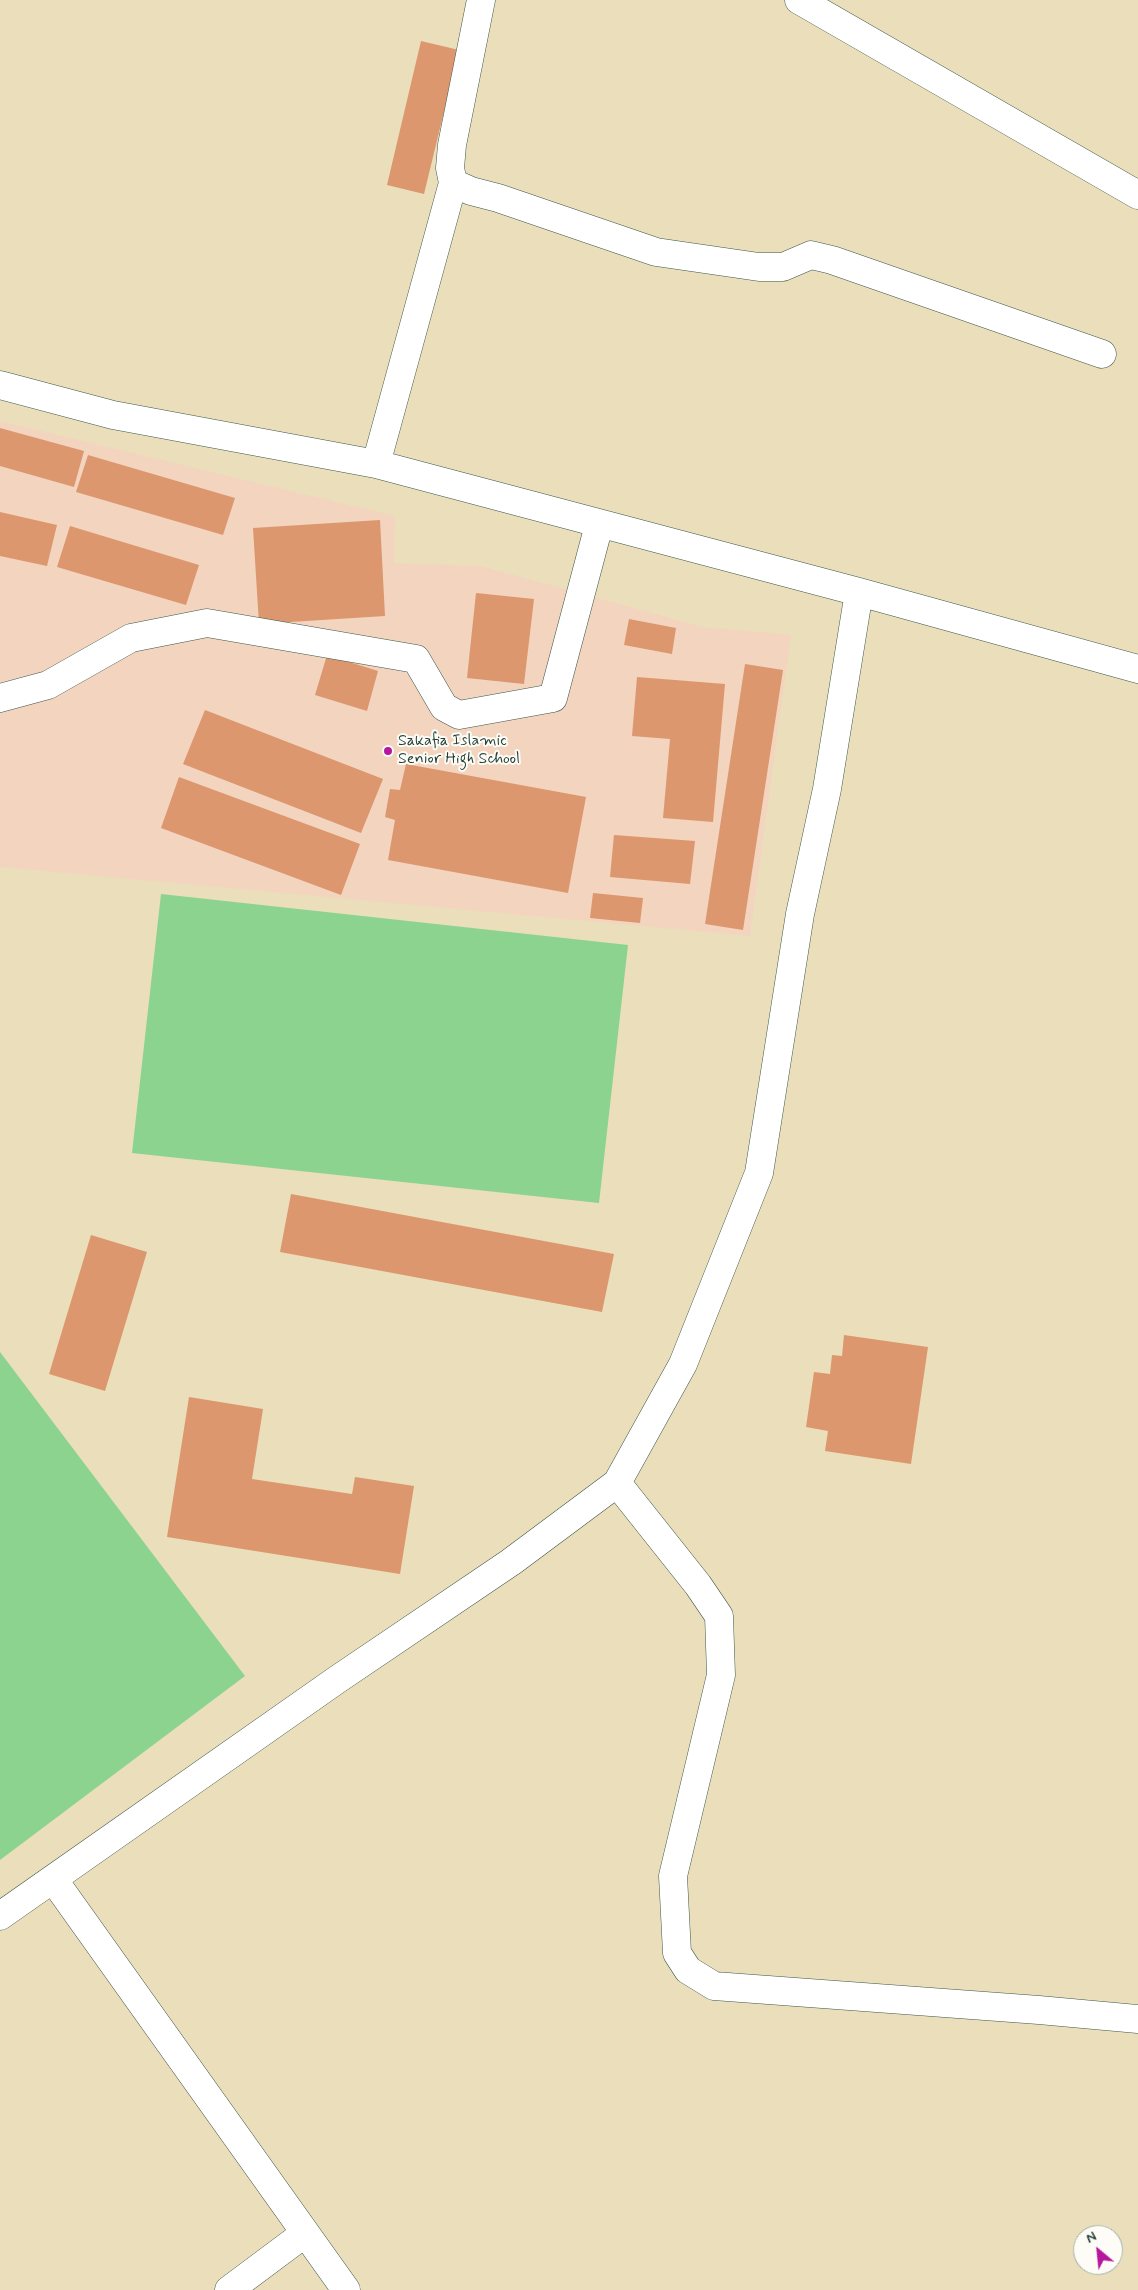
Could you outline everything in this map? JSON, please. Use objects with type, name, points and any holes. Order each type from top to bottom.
[{"type":"street","points":[[376,464],[453,183],[450,168],[452,145],[481,0]]},
{"type":"street","points":[[799,0],[1138,195]]},
{"type":"street","points":[[453,183],[656,252],[760,267],[783,267],[811,255],[832,260],[1102,354]]},
{"type":"street","points":[[0,385],[113,415],[376,464],[859,592],[1138,669]]},
{"type":"street","points":[[0,698],[48,685],[131,638],[207,623],[416,659],[444,707],[459,715],[553,698],[599,524]]},
{"type":"street","points":[[0,1916],[346,1674],[511,1562],[617,1483],[683,1364],[759,1173],[800,914],[827,789],[859,592]]},
{"type":"street","points":[[617,1483],[698,1585],[719,1616],[721,1675],[674,1876],[677,1953],[688,1970],[714,1986],[1039,2010],[1138,2020]]},
{"type":"street","points":[[53,1879],[304,2234],[346,2290]]},
{"type":"street","points":[[229,2290],[304,2234]]},
{"type":"shaded area","name":"Sakafia Islamic Senior High School","points":[[0,421],[395,516],[394,563],[481,566],[703,627],[791,635],[750,936],[0,867]]},
{"type":"green space","points":[[161,894],[628,945],[599,1203],[132,1153]]},
{"type":"green space","points":[[0,1352],[245,1676],[0,1860]]},
{"type":"building","points":[[421,41],[459,50],[424,194],[387,185]]},
{"type":"building","points":[[0,428],[84,451],[74,487],[0,466]]},
{"type":"building","points":[[88,455],[235,498],[223,535],[76,492]]},
{"type":"building","points":[[0,512],[57,525],[47,566],[0,556]]},
{"type":"building","points":[[380,520],[385,616],[259,624],[253,528]]},
{"type":"building","points":[[70,526],[199,565],[186,605],[57,567]]},
{"type":"building","points":[[476,593],[534,599],[524,684],[467,678]]},
{"type":"building","points":[[629,619],[676,628],[672,654],[624,645]]},
{"type":"building","points":[[327,655],[378,671],[367,711],[315,695]]},
{"type":"building","points":[[745,664],[783,670],[743,930],[705,924]]},
{"type":"building","points":[[637,677],[725,684],[713,822],[663,818],[670,739],[632,736]]},
{"type":"building","points":[[205,710],[383,779],[361,833],[183,764]]},
{"type":"building","points":[[406,764],[586,797],[568,893],[388,860],[395,820],[385,817],[390,789],[400,790]]},
{"type":"building","points":[[179,777],[360,844],[341,895],[161,828]]},
{"type":"building","points":[[614,835],[695,841],[690,884],[610,877]]},
{"type":"building","points":[[593,893],[643,898],[640,923],[590,918]]},
{"type":"building","points":[[291,1194],[614,1254],[602,1312],[280,1252]]},
{"type":"building","points":[[91,1235],[147,1252],[105,1391],[49,1374]]},
{"type":"building","points":[[844,1335],[928,1347],[911,1464],[825,1451],[828,1431],[806,1427],[814,1372],[830,1374],[832,1355],[842,1356]]},
{"type":"building","points":[[189,1397],[263,1409],[252,1479],[352,1494],[355,1477],[414,1486],[400,1574],[167,1537]]},
{"type":"place","name":"Sakafia Islamic Senior High School","points":[[388,751]]}]
